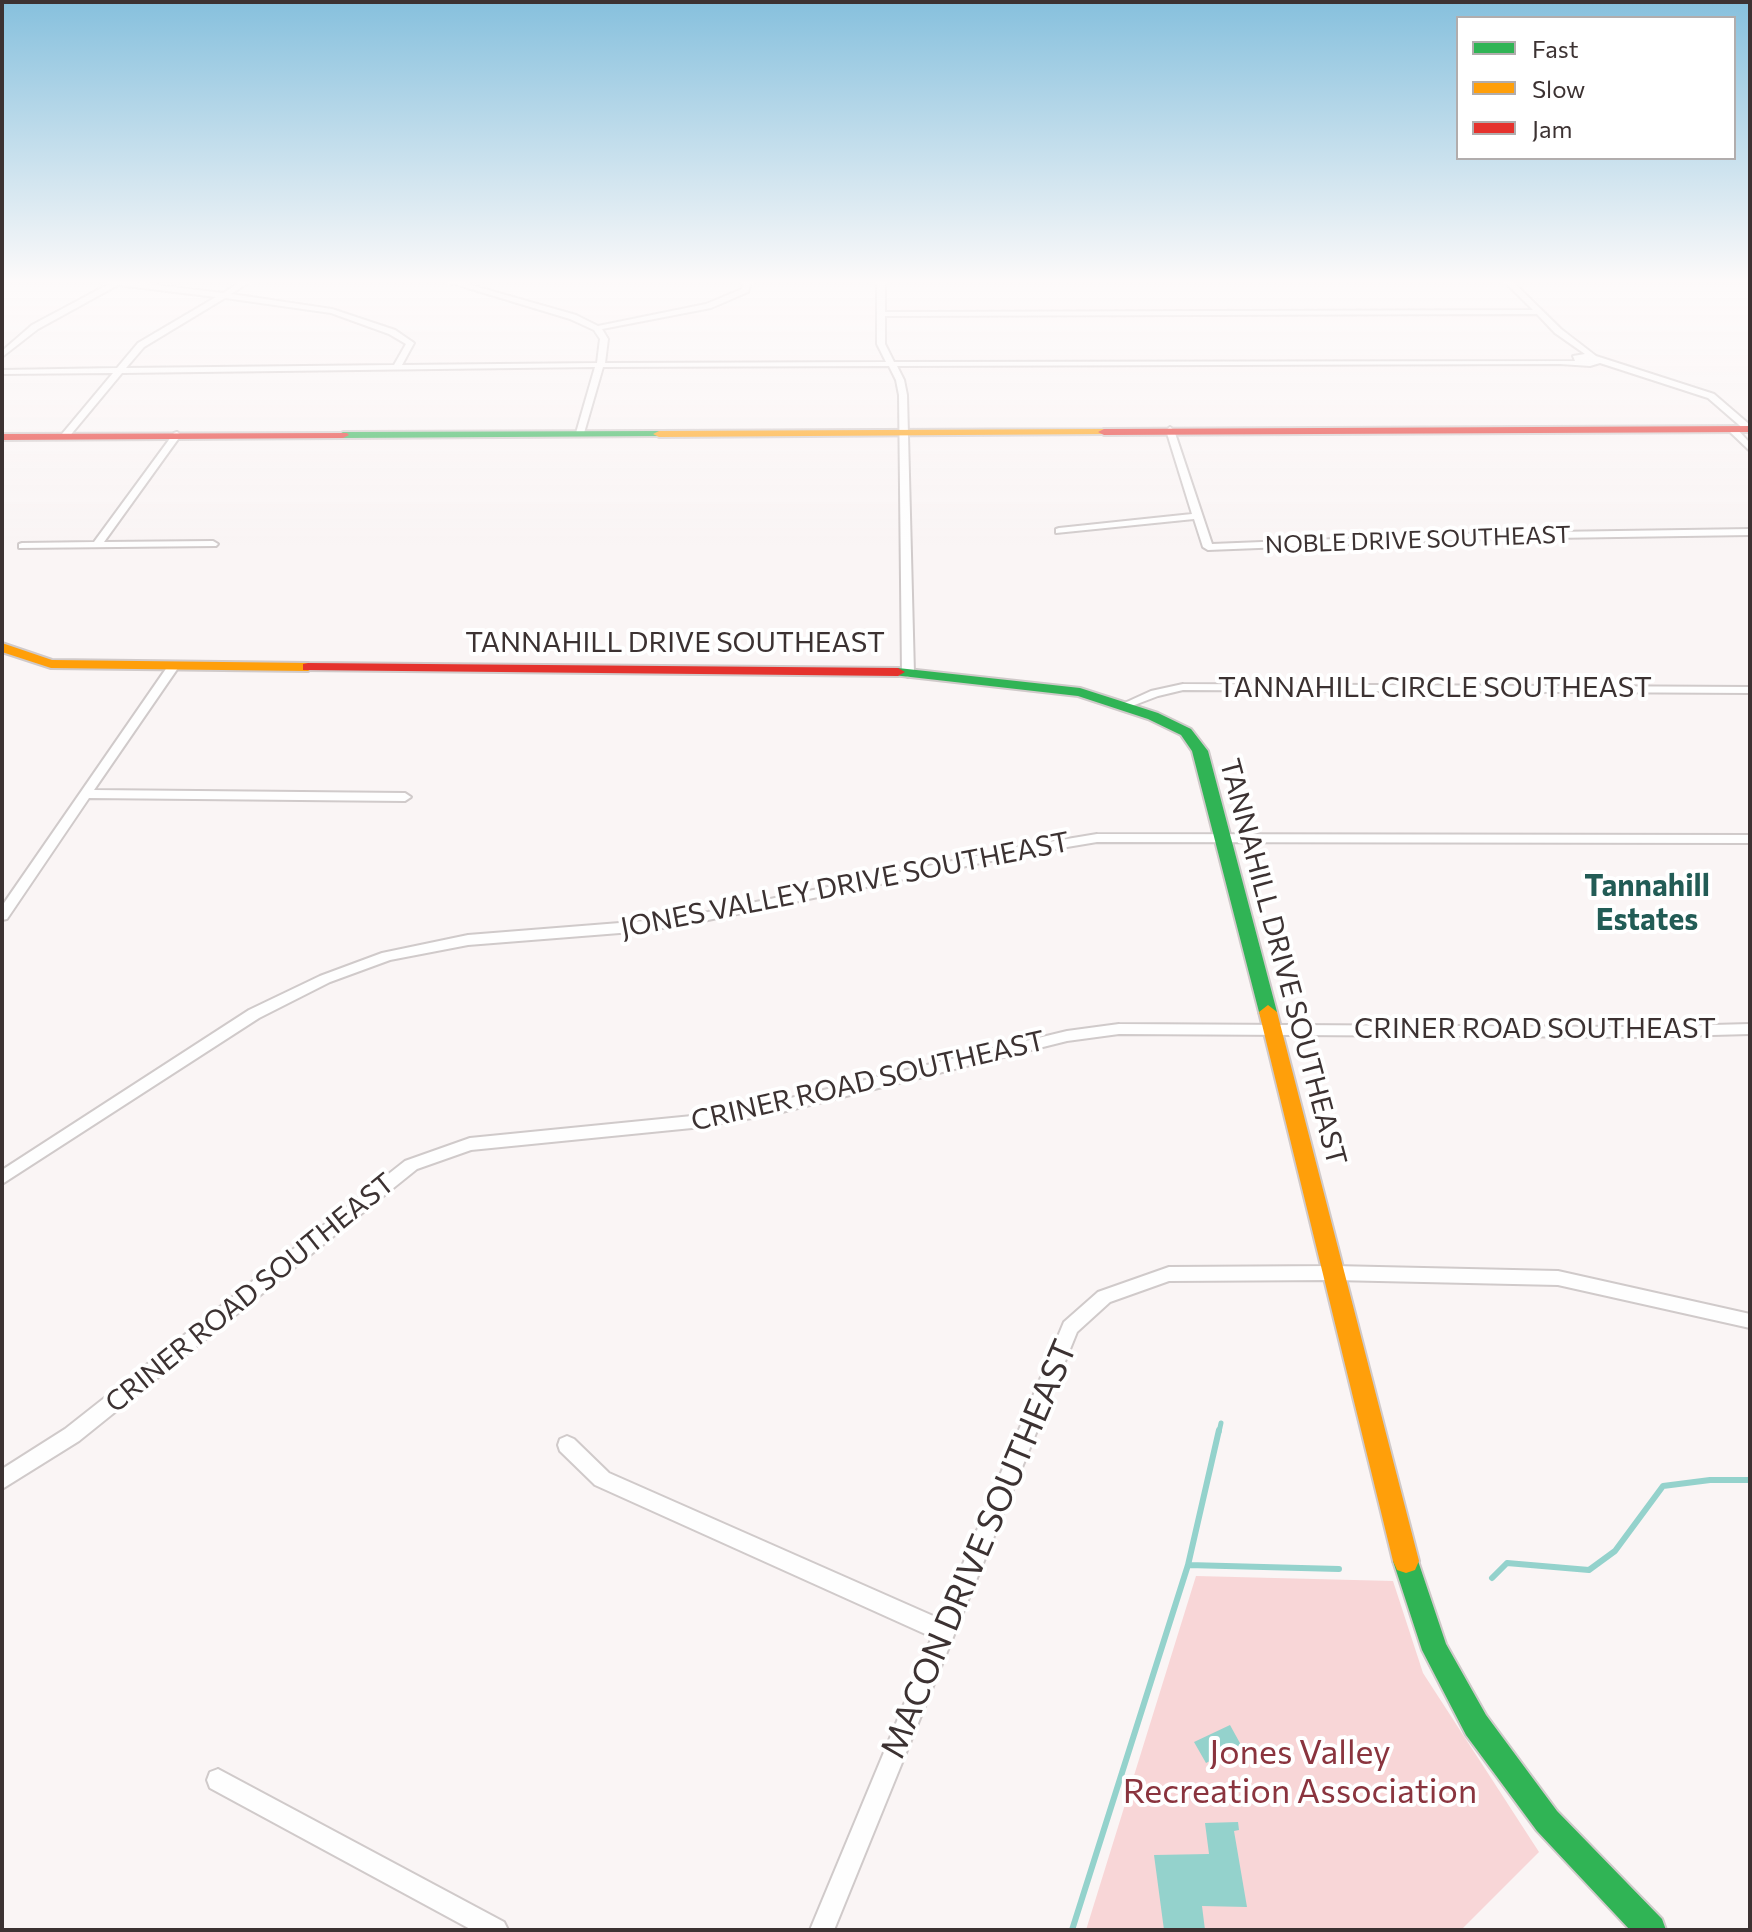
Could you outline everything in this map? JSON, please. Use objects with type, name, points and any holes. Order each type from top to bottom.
[{"type":"street","points":[[65,436],[116,372]]},
{"type":"street","points":[[580,433],[598,372]]},
{"type":"street","points":[[895,372],[903,395],[905,431],[908,674]]},
{"type":"street","points":[[1633,372],[1711,396],[1744,429],[1750,448]]},
{"type":"street","points":[[2,437],[1744,429]]},
{"type":"street","name":"NOBLE DRIVE SOUTHEAST","points":[[1170,430],[1208,547],[1486,536],[1750,532]]},
{"type":"street","points":[[97,545],[177,435]]},
{"type":"street","points":[[1059,531],[1197,516]]},
{"type":"street","points":[[22,546],[213,544]]},
{"type":"street","name":"TANNAHILL DRIVE SOUTHEAST","points":[[2,647],[51,664],[607,671],[882,670],[1080,692],[1124,706],[1186,732],[1200,751],[1224,839],[1412,1583],[1435,1650],[1476,1725],[1520,1788],[1547,1821],[1651,1930]]},
{"type":"street","points":[[2,916],[174,665]]},
{"type":"street","name":"TANNAHILL CIRCLE SOUTHEAST","points":[[1124,706],[1155,693],[1183,687],[1750,690]]},
{"type":"street","points":[[87,794],[405,797]]},
{"type":"street","name":"JONES VALLEY DRIVE SOUTHEAST","points":[[2,1178],[254,1014],[325,979],[387,956],[468,940],[630,927],[708,916],[1019,851],[1097,838],[1750,839]]},
{"type":"street","name":"CRINER ROAD SOUTHEAST","points":[[2,1480],[72,1435],[411,1165],[470,1144],[692,1122],[770,1109],[1067,1036],[1119,1029],[1637,1032],[1750,1029]]},
{"type":"street","name":"MACON DRIVE SOUTHEAST","points":[[822,1930],[1070,1327],[1104,1297],[1169,1274],[1334,1273],[1558,1278],[1750,1321]]},
{"type":"street","points":[[567,1445],[602,1479],[943,1631]]},
{"type":"street","points":[[218,1780],[496,1930]]},
{"type":"green space","name":"Jones Valley Recreation Association","points":[[1196,1576],[1393,1581],[1423,1673],[1539,1852],[1461,1930],[1086,1930]]},
{"type":"water","points":[[1230,1725],[1241,1745],[1206,1763],[1194,1742]]},
{"type":"water","points":[[1238,1822],[1239,1830],[1234,1831],[1247,1907],[1202,1906],[1205,1930],[1164,1930],[1154,1855],[1209,1854],[1205,1823]]},
{"type":"waterway","points":[[1219,1432],[1221,1423]]},
{"type":"waterway","points":[[1188,1565],[1219,1430]]},
{"type":"waterway","points":[[1492,1578],[1507,1563],[1589,1570],[1615,1551],[1663,1486],[1710,1480],[1750,1480]]},
{"type":"waterway","points":[[1072,1930],[1188,1565]]},
{"type":"waterway","points":[[1188,1565],[1339,1569]]},
{"type":"traffic: fast","points":[[343,435],[659,434]]},
{"type":"traffic: fast","points":[[898,672],[1080,692],[1153,716],[1186,732],[1200,751],[1268,1012]]},
{"type":"traffic: fast","points":[[1406,1561],[1435,1650],[1476,1725],[1547,1821],[1651,1930]]},
{"type":"traffic: slow","points":[[659,434],[1104,432]]},
{"type":"traffic: slow","points":[[2,647],[51,664],[308,667]]},
{"type":"traffic: slow","points":[[1268,1012],[1406,1561]]},
{"type":"traffic: jam","points":[[1104,432],[1750,429]]},
{"type":"traffic: jam","points":[[2,437],[343,435]]},
{"type":"traffic: jam","points":[[308,667],[898,672]]},
{"type":"district","name":"Tannahill Estates","points":[[1647,903]]}]
